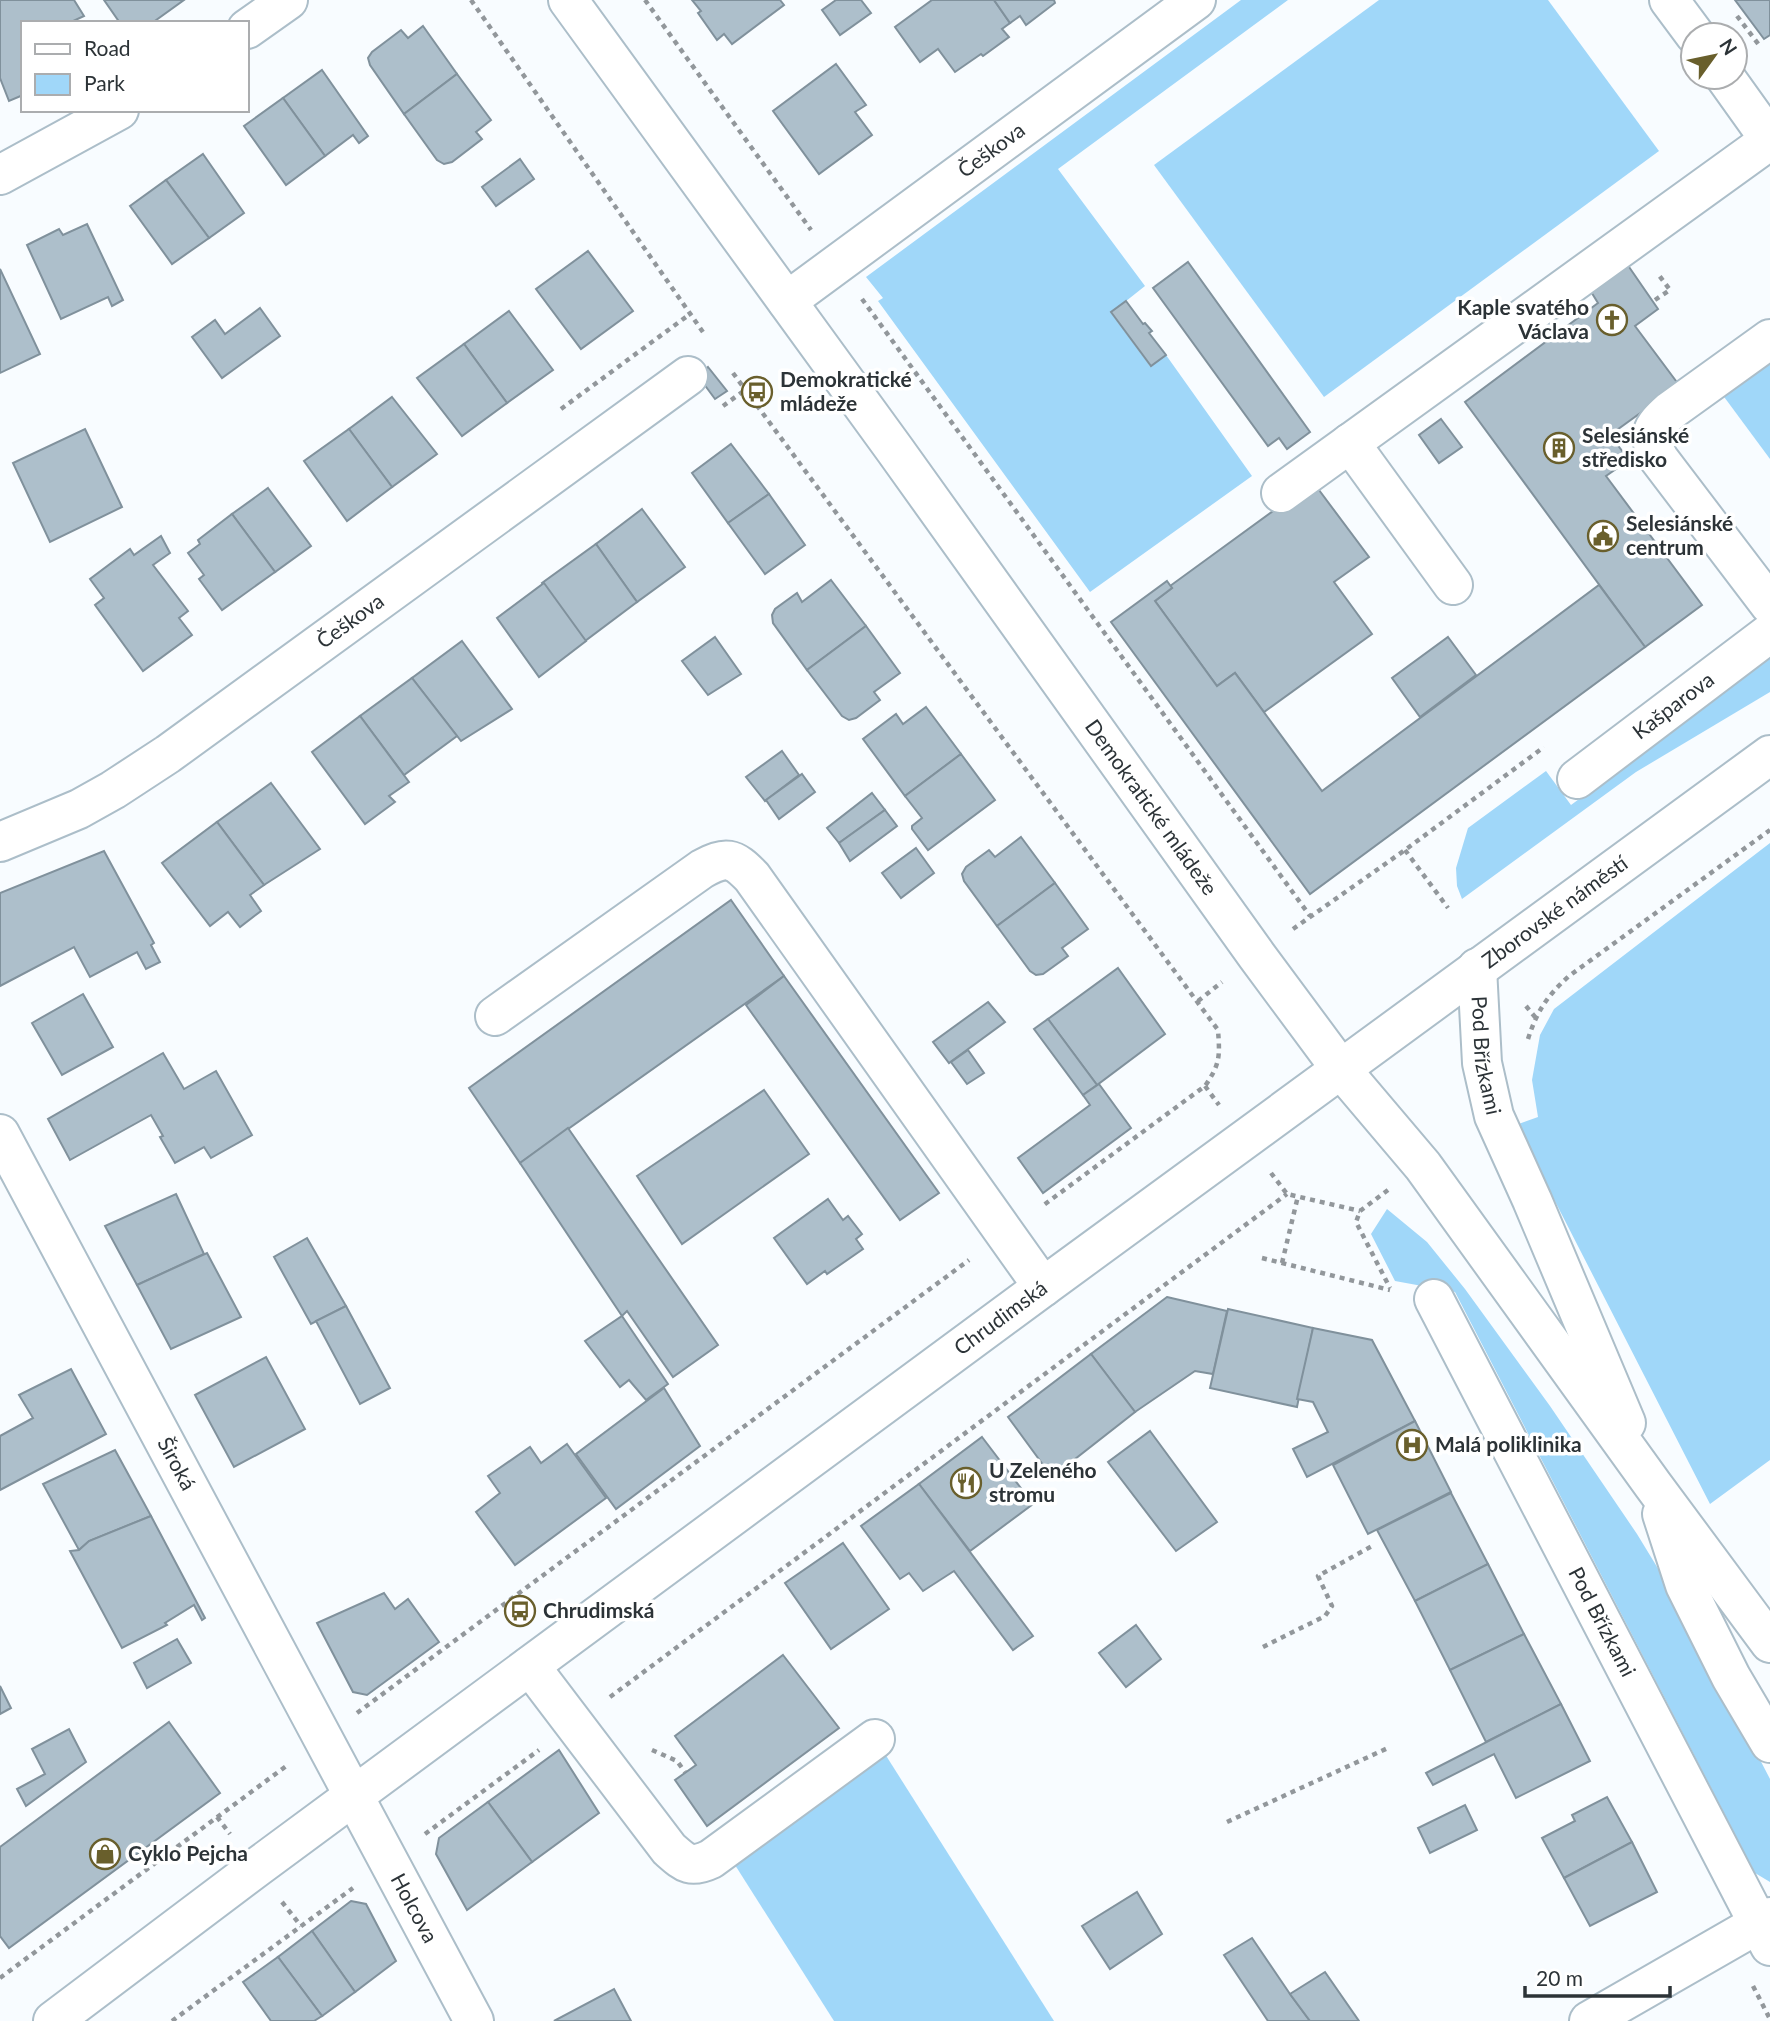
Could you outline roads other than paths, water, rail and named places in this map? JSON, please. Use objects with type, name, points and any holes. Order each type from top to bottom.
[{"type":"street","points":[[248,28],[288,0]]},
{"type":"street","name":"Demokratické mládeže","points":[[568,0],[1340,1068]]},
{"type":"street","name":"Češkova","points":[[787,301],[1196,0]]},
{"type":"street","points":[[1670,0],[1685,21]]},
{"type":"street","points":[[1281,493],[1770,140],[1735,91]]},
{"type":"street","points":[[0,174],[116,112]]},
{"type":"street","points":[[1770,339],[1670,411],[1657,422],[1651,433],[1652,446],[1658,459],[1770,605]]},
{"type":"street","name":"Češkova","points":[[0,842],[79,808],[113,790],[168,754],[688,376]]},
{"type":"street","points":[[1350,443],[1453,585]]},
{"type":"street","name":"Kašparova","points":[[1577,779],[1770,633]]},
{"type":"street","name":"Zborovské náměstí","points":[[1340,1068],[1770,755]]},
{"type":"street","points":[[495,1016],[702,869],[728,859],[740,864],[752,877],[1043,1287]]},
{"type":"street","name":"Pod Břízkami","points":[[1477,968],[1482,1063],[1494,1116],[1653,1485],[1685,1585],[1731,1678],[1770,1743]]},
{"type":"street","name":"Chrudimská","points":[[53,2021],[1340,1068]]},
{"type":"street","name":"Pod Břízkami","points":[[1340,1068],[1423,1166],[1770,1643]]},
{"type":"street","name":"Široká","points":[[0,1134],[354,1796]]},
{"type":"street","name":"Pod Břízkami","points":[[1434,1299],[1766,1929]]},
{"type":"street","points":[[530,1666],[670,1849],[690,1865],[711,1859],[875,1739]]},
{"type":"street","name":"Holcova","points":[[354,1796],[474,2021]]},
{"type":"street","points":[[1589,2021],[1766,1929]]},
{"type":"place","name":"Kaple svatého Václava","points":[[1612,320]]},
{"type":"place","name":"Demokratické mládeže","points":[[757,392]]},
{"type":"place","name":"Selesiánské středisko","points":[[1559,448]]},
{"type":"place","name":"Selesiánské centrum","points":[[1603,536]]},
{"type":"place","name":"Malá poliklinika","points":[[1412,1445]]},
{"type":"place","name":"U Zeleného stromu","points":[[966,1483]]},
{"type":"place","name":"Chrudimská","points":[[520,1611]]},
{"type":"place","name":"Cyklo Pejcha","points":[[105,1854]]}]
